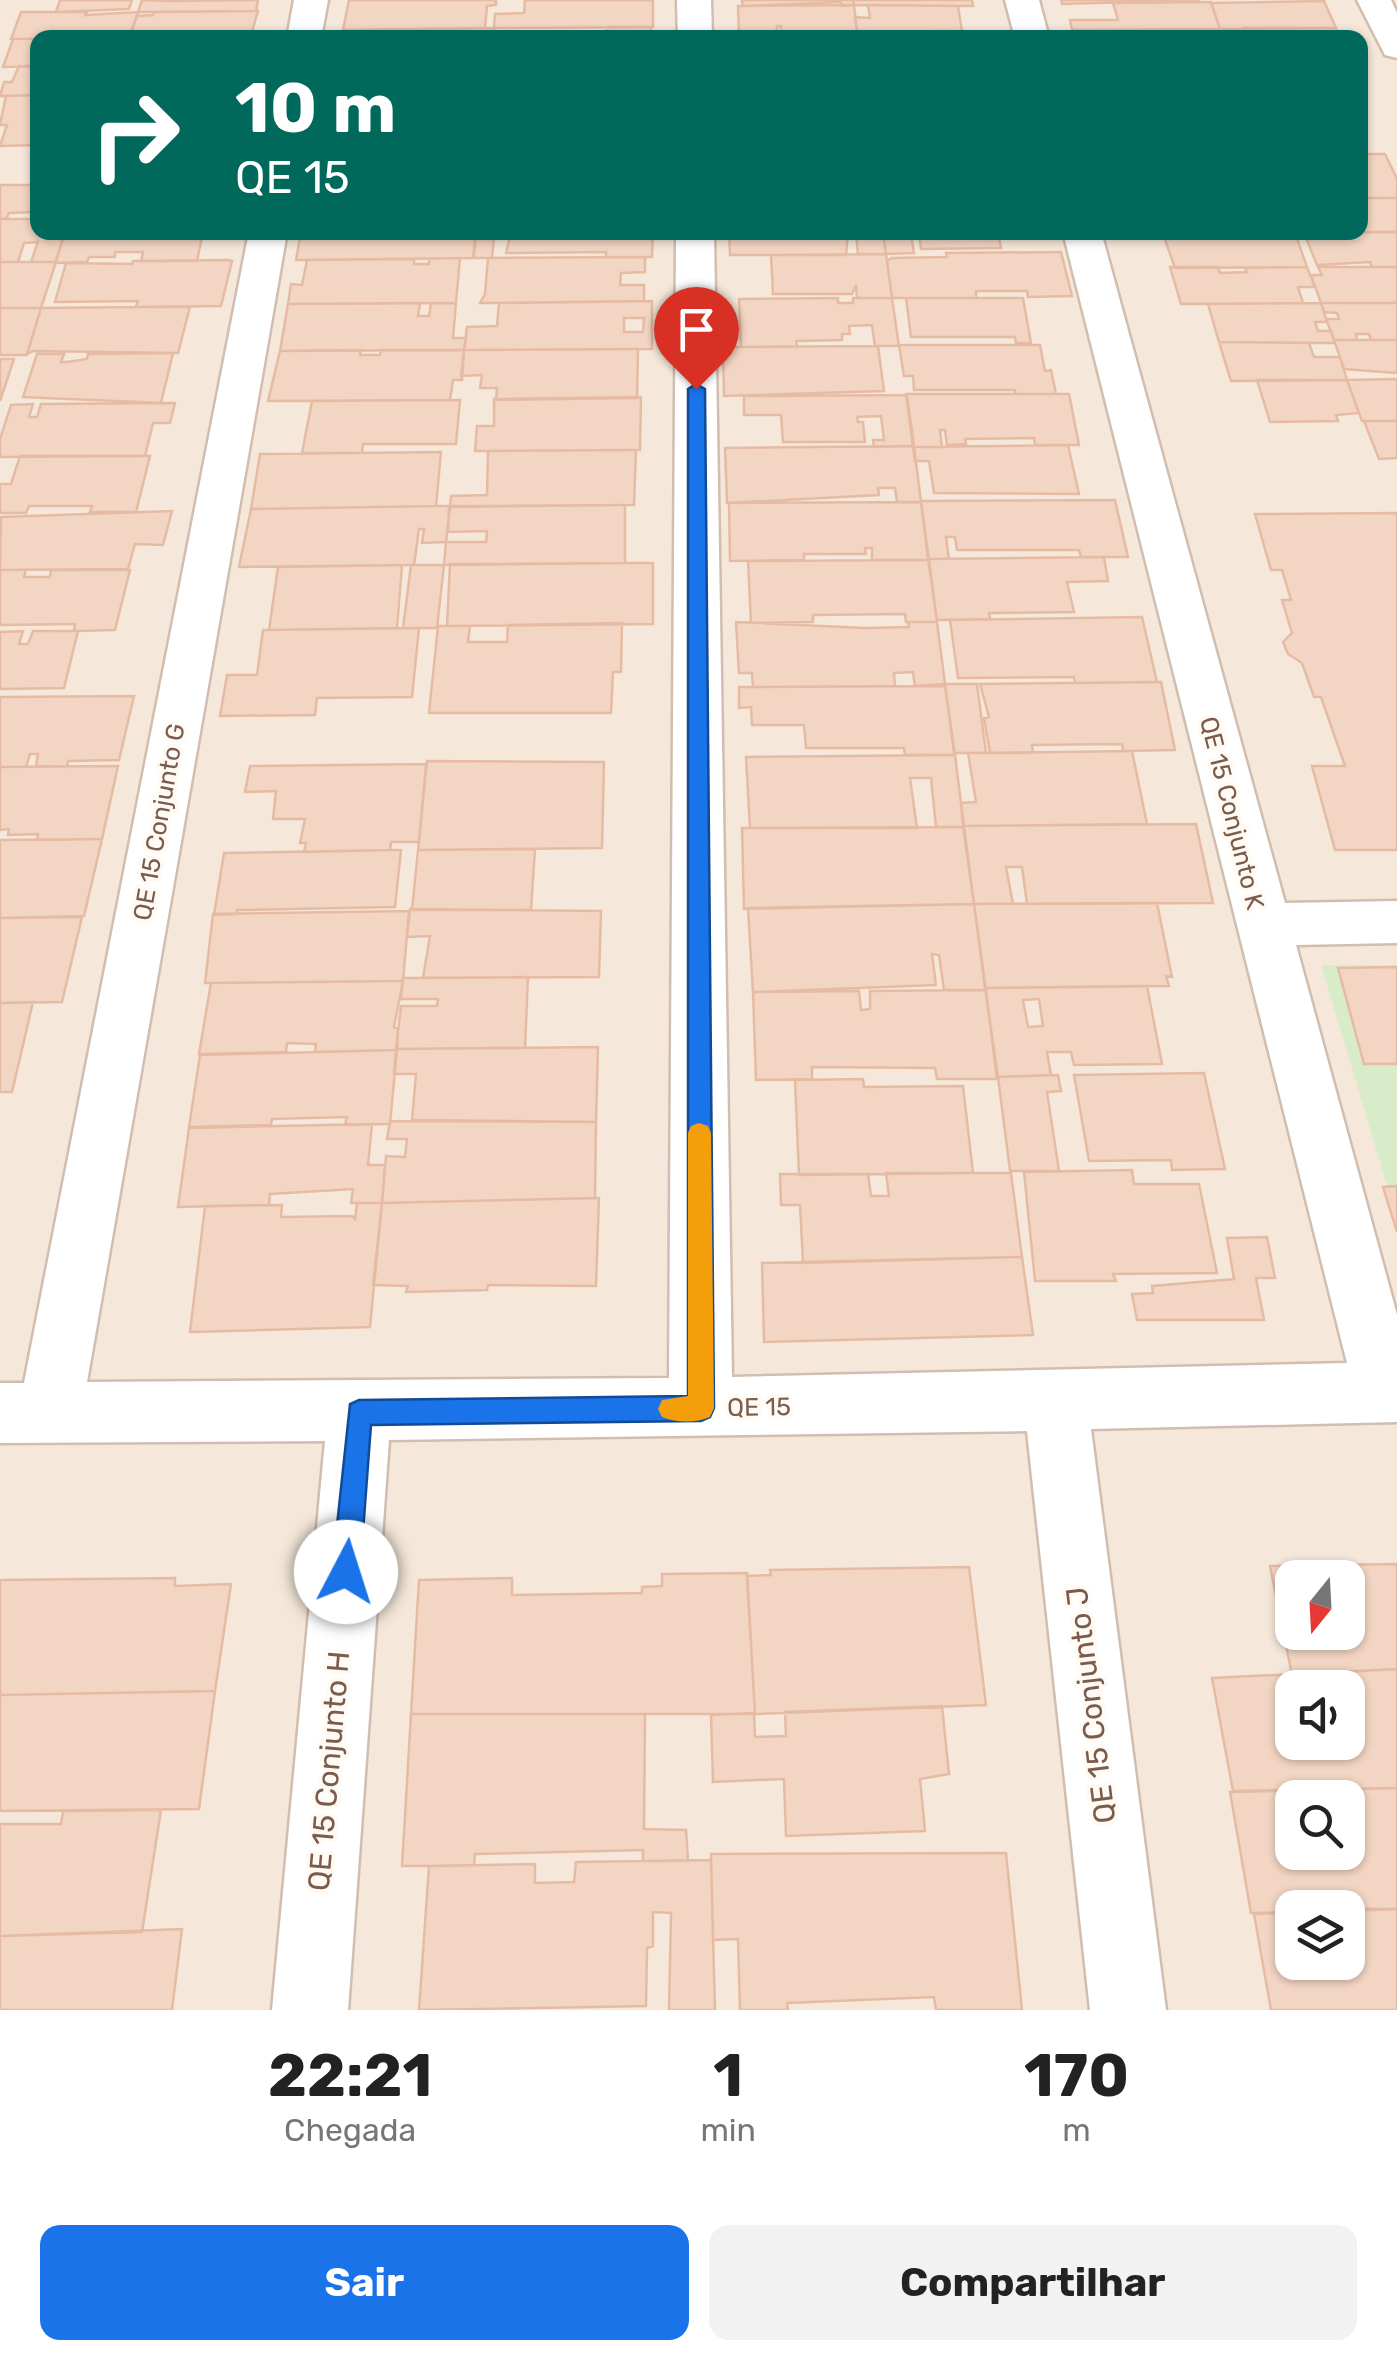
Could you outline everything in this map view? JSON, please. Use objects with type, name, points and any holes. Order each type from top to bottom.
[{"type":"street","points":[[305,30],[311,0]]},
{"type":"street","points":[[694,0],[694,30]]},
{"type":"street","points":[[1022,0],[1030,30]]},
{"type":"street","points":[[1374,0],[1397,48]]},
{"type":"street","name":"QE 15 Conjunto G","points":[[25,1412],[266,240]]},
{"type":"street","points":[[696,240],[701,1408]]},
{"type":"street","name":"QE 15 Conjunto K","points":[[1084,240],[1261,925],[1391,1392]]},
{"type":"street","points":[[1261,925],[1397,922]]},
{"type":"street","name":"QE 15","points":[[25,1412],[701,1408],[1391,1392]]},
{"type":"street","name":"QE 15 Conjunto J","points":[[1055,1400],[1128,2010]]},
{"type":"street","name":"QE 15 Conjunto H","points":[[310,2010],[359,1413]]},
{"type":"shaded area","points":[[0,0],[1397,0],[1397,2010],[0,2010]]},
{"type":"green space","points":[[1321,965],[1397,965],[1397,1219]]},
{"type":"building","points":[[60,0],[132,0],[129,9],[56,12]]},
{"type":"building","points":[[142,0],[258,0],[256,11],[138,12]]},
{"type":"building","points":[[349,0],[496,0],[496,5],[487,6],[485,28],[343,30]]},
{"type":"building","points":[[525,0],[653,0],[653,27],[494,28],[495,14],[524,13]]},
{"type":"building","points":[[742,0],[853,0],[854,5],[842,6],[841,2],[743,6]]},
{"type":"building","points":[[853,0],[972,0],[973,6],[854,5]]},
{"type":"building","points":[[1061,0],[1200,0],[1062,4]]},
{"type":"building","points":[[1324,1],[1336,28],[1220,29],[1211,3]]},
{"type":"building","points":[[1211,2],[1220,29],[1072,30],[1070,20],[1118,20],[1113,3]]},
{"type":"building","points":[[854,5],[857,30],[781,30],[777,26],[777,30],[739,30],[738,6]]},
{"type":"building","points":[[868,5],[958,6],[962,30],[857,30],[855,17],[870,18]]},
{"type":"building","points":[[258,11],[252,30],[132,30],[137,16],[154,12]]},
{"type":"building","points":[[21,12],[138,12],[132,30],[30,30],[30,39],[11,39]]},
{"type":"building","points":[[608,27],[651,27],[651,30],[607,30]]},
{"type":"building","points":[[494,28],[494,30],[359,30]]},
{"type":"building","points":[[1244,28],[1337,30],[1245,30]]},
{"type":"building","points":[[13,39],[30,39],[30,66],[3,67]]},
{"type":"building","points":[[19,66],[30,66],[30,95],[0,96],[4,82],[12,82]]},
{"type":"building","points":[[30,95],[30,145],[0,146],[7,125],[0,125],[6,96]]},
{"type":"building","points":[[1368,154],[1385,154],[1397,179],[1397,198],[1368,198]]},
{"type":"building","points":[[0,185],[30,185],[30,212],[9,213],[6,219],[0,219]]},
{"type":"building","points":[[1368,198],[1397,198],[1397,232],[1368,232]]},
{"type":"building","points":[[0,219],[30,219],[30,240],[63,240],[56,262],[31,262],[38,242],[24,243],[18,262],[0,262]]},
{"type":"building","points":[[1368,232],[1397,232],[1397,267],[1372,267],[1370,262],[1317,265],[1307,240],[1368,240]]},
{"type":"building","points":[[62,240],[201,240],[197,261],[141,261],[143,252],[115,252],[115,257],[55,263]]},
{"type":"building","points":[[300,240],[475,240],[474,258],[296,260]]},
{"type":"building","points":[[475,240],[494,240],[492,258],[473,258]]},
{"type":"building","points":[[509,240],[653,240],[652,257],[606,257],[606,252],[506,253]]},
{"type":"building","points":[[729,240],[847,240],[846,255],[730,255]]},
{"type":"building","points":[[857,240],[884,240],[886,254],[858,254]]},
{"type":"building","points":[[884,240],[912,240],[914,253],[886,254]]},
{"type":"building","points":[[920,240],[1000,240],[1001,248],[921,249]]},
{"type":"building","points":[[1165,240],[1297,240],[1307,267],[1175,268]]},
{"type":"building","points":[[1061,252],[1072,296],[1028,297],[1027,291],[976,291],[976,298],[892,298],[887,261],[892,258],[947,257],[946,253]]},
{"type":"building","points":[[886,254],[892,298],[857,298],[856,285],[852,294],[773,294],[771,255]]},
{"type":"building","points":[[645,257],[645,272],[621,273],[620,285],[644,285],[644,301],[480,303],[485,294],[488,258]]},
{"type":"building","points":[[460,258],[456,303],[288,304],[291,284],[302,285],[307,260],[414,259],[414,264],[429,264],[429,259]]},
{"type":"building","points":[[232,261],[221,306],[136,307],[138,301],[55,302],[66,263]]},
{"type":"building","points":[[0,262],[56,262],[41,308],[0,308]]},
{"type":"building","points":[[1170,267],[1218,267],[1220,273],[1247,272],[1245,268],[1307,267],[1315,287],[1298,287],[1303,303],[1181,304]]},
{"type":"building","points":[[1318,267],[1397,267],[1397,303],[1321,303],[1311,275],[1322,275]]},
{"type":"building","points":[[838,298],[838,303],[853,303],[853,298],[892,298],[899,346],[875,346],[872,325],[849,326],[850,334],[842,334],[842,340],[796,341],[797,347],[741,347],[739,299]]},
{"type":"building","points":[[906,298],[1023,298],[1031,343],[1016,343],[1015,337],[911,337]]},
{"type":"building","points":[[652,301],[652,349],[464,350],[467,327],[497,326],[499,303]],"holes":[[[624,318],[644,318],[643,332],[624,332]]]},
{"type":"building","points":[[420,303],[418,316],[429,316],[431,303],[456,303],[453,338],[466,338],[464,350],[280,351],[288,304]]},
{"type":"building","points":[[1321,303],[1327,322],[1315,322],[1318,331],[1331,331],[1335,343],[1219,342],[1208,304]]},
{"type":"building","points":[[1321,303],[1397,303],[1397,340],[1371,340],[1369,334],[1356,334],[1357,340],[1334,340],[1326,319],[1339,319],[1337,313],[1324,312]]},
{"type":"building","points":[[190,307],[178,353],[27,354],[41,308]]},
{"type":"building","points":[[0,308],[41,308],[27,355],[0,355]]},
{"type":"building","points":[[1334,340],[1397,340],[1397,373],[1344,369]]},
{"type":"building","points":[[1219,342],[1309,343],[1314,357],[1340,357],[1347,380],[1231,381]]},
{"type":"building","points":[[899,345],[1040,345],[1045,371],[1051,370],[1056,394],[914,390],[913,376],[904,376]]},
{"type":"building","points":[[878,346],[884,391],[724,396],[723,347]]},
{"type":"building","points":[[638,349],[637,398],[496,400],[497,388],[480,388],[482,375],[461,376],[464,350]]},
{"type":"building","points":[[361,350],[360,355],[380,355],[381,350],[464,350],[462,380],[453,380],[450,400],[268,401],[280,351]]},
{"type":"building","points":[[173,353],[161,403],[23,397],[37,354],[64,354],[61,362],[67,362],[87,359],[88,354]]},
{"type":"building","points":[[0,359],[14,359],[0,401]]},
{"type":"building","points":[[1397,379],[1397,421],[1362,421],[1347,380]]},
{"type":"building","points":[[1257,380],[1347,380],[1359,413],[1336,415],[1338,421],[1270,422]]},
{"type":"building","points":[[906,394],[1069,394],[1079,445],[1035,445],[1034,438],[965,439],[966,444],[947,445],[945,430],[940,430],[942,447],[913,447]]},
{"type":"building","points":[[907,395],[914,446],[874,447],[873,440],[884,440],[881,416],[857,417],[858,422],[863,422],[865,442],[783,442],[781,415],[744,415],[744,396]]},
{"type":"building","points":[[641,397],[640,450],[475,451],[477,426],[494,426],[494,399]]},
{"type":"building","points":[[460,400],[456,444],[363,444],[362,453],[302,453],[312,401]]},
{"type":"building","points":[[175,403],[170,423],[153,423],[145,456],[0,457],[0,439],[11,405],[33,404],[29,417],[37,417],[41,404]]},
{"type":"building","points":[[1364,421],[1397,421],[1397,458],[1379,459]]},
{"type":"building","points":[[1068,445],[1079,494],[934,493],[929,461],[915,461],[913,447]]},
{"type":"building","points":[[914,446],[921,502],[897,502],[895,488],[878,488],[879,495],[727,503],[725,448]]},
{"type":"building","points":[[636,450],[634,505],[450,506],[451,496],[487,495],[488,451]]},
{"type":"building","points":[[441,452],[436,506],[251,509],[260,454]]},
{"type":"building","points":[[20,456],[150,456],[136,512],[90,512],[92,506],[29,506],[26,513],[0,513],[0,484],[11,484]]},
{"type":"building","points":[[1115,500],[1128,557],[1081,557],[1079,550],[957,550],[955,537],[946,537],[949,559],[928,559],[921,501]]},
{"type":"building","points":[[921,502],[929,560],[872,560],[872,548],[865,548],[866,554],[804,554],[804,560],[730,561],[729,503]]},
{"type":"building","points":[[625,505],[625,563],[444,565],[446,542],[486,542],[487,531],[448,532],[449,507]]},
{"type":"building","points":[[450,506],[446,542],[422,543],[424,529],[419,529],[414,565],[239,567],[251,509]]},
{"type":"building","points":[[172,511],[163,545],[135,544],[128,569],[0,570],[1,517]]},
{"type":"building","points":[[1397,513],[1397,850],[1335,850],[1312,766],[1345,766],[1321,697],[1314,697],[1302,663],[1288,654],[1283,642],[1292,633],[1282,600],[1291,600],[1282,570],[1271,570],[1255,514]]},
{"type":"building","points":[[1104,557],[1108,581],[1067,582],[1074,612],[989,613],[990,619],[937,620],[928,559]]},
{"type":"building","points":[[929,560],[937,622],[906,622],[905,614],[813,615],[813,622],[751,623],[748,561]]},
{"type":"building","points":[[653,563],[653,624],[447,626],[450,564]]},
{"type":"building","points":[[402,565],[397,628],[269,630],[278,567]]},
{"type":"building","points":[[411,565],[444,565],[437,628],[403,628]]},
{"type":"building","points":[[0,570],[26,570],[24,577],[50,577],[51,570],[130,570],[115,630],[78,631],[74,630],[75,624],[0,625]]},
{"type":"building","points":[[1142,617],[1157,682],[1075,683],[1074,677],[958,678],[950,620]]},
{"type":"building","points":[[736,622],[865,628],[937,622],[945,684],[915,686],[913,672],[894,673],[895,686],[753,687],[752,673],[739,673]]},
{"type":"building","points":[[622,623],[621,672],[613,672],[611,713],[429,713],[438,626],[470,626],[468,642],[507,642],[508,625]]},
{"type":"building","points":[[419,628],[412,697],[317,698],[315,715],[220,716],[227,675],[257,675],[263,630]]},
{"type":"building","points":[[23,631],[19,644],[28,644],[33,631],[78,631],[64,688],[0,689],[0,632]]},
{"type":"building","points":[[1161,682],[1175,750],[1123,751],[1122,744],[1032,745],[1033,753],[990,753],[984,718],[989,717],[980,684]]},
{"type":"building","points":[[945,684],[977,684],[986,753],[954,753]]},
{"type":"building","points":[[945,686],[955,755],[905,755],[904,748],[806,748],[804,725],[752,725],[751,707],[739,708],[739,687]]},
{"type":"building","points":[[134,696],[119,760],[68,761],[67,767],[36,766],[38,754],[30,754],[26,767],[0,767],[0,697]]},
{"type":"building","points":[[1132,751],[1147,824],[963,826],[961,803],[976,802],[968,753]]},
{"type":"building","points":[[955,755],[964,827],[936,827],[931,778],[910,778],[917,828],[750,828],[746,757]]},
{"type":"building","points":[[427,761],[604,762],[602,848],[418,850]]},
{"type":"building","points":[[426,764],[419,842],[391,842],[390,850],[304,852],[306,843],[300,843],[305,819],[273,819],[276,791],[245,792],[250,766]]},
{"type":"building","points":[[118,766],[102,839],[37,840],[38,834],[8,835],[9,829],[0,830],[0,767]]},
{"type":"building","points":[[1196,824],[1213,903],[1027,904],[1022,867],[1006,867],[1013,904],[974,904],[963,826]]},
{"type":"building","points":[[964,827],[974,904],[744,909],[742,828]]},
{"type":"building","points":[[102,839],[84,916],[0,918],[0,840]]},
{"type":"building","points":[[535,849],[531,910],[412,910],[418,850]]},
{"type":"building","points":[[401,850],[395,907],[237,910],[237,914],[214,915],[224,853]]},
{"type":"building","points":[[1157,903],[1172,977],[1166,976],[1169,986],[985,988],[974,904]]},
{"type":"building","points":[[974,904],[986,990],[944,990],[939,955],[932,954],[936,985],[753,992],[748,908]]},
{"type":"building","points":[[410,909],[601,911],[599,977],[423,978],[430,936],[407,937]]},
{"type":"building","points":[[409,911],[403,981],[205,983],[213,914]]},
{"type":"building","points":[[82,917],[62,1002],[0,1003],[0,918]]},
{"type":"building","points":[[1397,967],[1397,1064],[1364,1064],[1338,968]]},
{"type":"building","points":[[528,977],[525,1048],[396,1049],[401,1006],[437,1006],[438,999],[401,999],[403,978]]},
{"type":"building","points":[[403,981],[394,1027],[398,1028],[397,1050],[315,1052],[316,1044],[287,1043],[286,1052],[199,1054],[211,983]]},
{"type":"building","points":[[1147,986],[1162,1064],[1074,1065],[1071,1052],[1047,1052],[1051,1075],[998,1077],[985,988]],"holes":[[[1039,999],[1043,1026],[1028,1027],[1023,1000]]]},
{"type":"building","points":[[986,990],[997,1079],[937,1079],[935,1068],[812,1067],[812,1079],[756,1080],[753,992],[859,991],[861,1010],[870,1009],[870,991]]},
{"type":"building","points":[[33,1002],[12,1092],[0,1092],[0,1003]]},
{"type":"building","points":[[598,1047],[596,1122],[412,1120],[416,1074],[394,1074],[396,1049]]},
{"type":"building","points":[[397,1050],[390,1124],[345,1125],[347,1117],[272,1119],[271,1125],[189,1127],[200,1055]]},
{"type":"building","points":[[1204,1073],[1225,1169],[1172,1170],[1171,1160],[1089,1161],[1074,1075]]},
{"type":"building","points":[[1058,1075],[1061,1091],[1047,1092],[1059,1171],[1010,1171],[998,1077]]},
{"type":"building","points":[[863,1079],[864,1087],[963,1086],[973,1173],[799,1175],[795,1080]]},
{"type":"building","points":[[390,1121],[596,1122],[595,1198],[382,1203],[386,1156],[405,1157],[407,1139],[387,1139]]},
{"type":"building","points":[[372,1124],[368,1165],[385,1165],[382,1203],[351,1203],[353,1189],[270,1194],[269,1205],[178,1207],[189,1128]]},
{"type":"building","points":[[1132,1170],[1134,1184],[1199,1184],[1217,1273],[1113,1274],[1116,1281],[1035,1281],[1024,1172]]},
{"type":"building","points":[[886,1173],[1011,1173],[1022,1257],[803,1263],[800,1205],[781,1205],[780,1174],[868,1174],[871,1196],[889,1196]]},
{"type":"building","points":[[1397,1186],[1397,1232],[1383,1187]]},
{"type":"building","points":[[599,1198],[596,1286],[488,1285],[487,1290],[406,1292],[408,1286],[373,1285],[382,1203]]},
{"type":"building","points":[[357,1203],[382,1203],[370,1327],[190,1332],[205,1206],[282,1205],[281,1217],[355,1219]]},
{"type":"building","points":[[1267,1237],[1275,1278],[1256,1278],[1264,1320],[1137,1320],[1132,1294],[1153,1293],[1152,1286],[1234,1279],[1227,1238]]},
{"type":"building","points":[[1022,1257],[1033,1335],[764,1342],[762,1263]]},
{"type":"building","points":[[1397,1564],[1397,1669],[1291,1670],[1287,1650],[1365,1650],[1365,1565]]},
{"type":"building","points":[[969,1567],[986,1705],[755,1714],[747,1576],[771,1575],[770,1570]]},
{"type":"building","points":[[747,1573],[755,1714],[411,1714],[419,1580],[512,1578],[512,1595],[642,1593],[642,1587],[662,1586],[662,1574]]},
{"type":"building","points":[[175,1578],[175,1586],[231,1584],[215,1691],[0,1695],[0,1580]]},
{"type":"building","points":[[1397,1669],[1397,1788],[1365,1789],[1365,1780],[1275,1780],[1275,1790],[1233,1791],[1212,1678],[1275,1675],[1275,1760],[1365,1760],[1365,1671]]},
{"type":"building","points":[[215,1691],[199,1809],[0,1811],[0,1695]]},
{"type":"building","points":[[942,1706],[949,1774],[920,1779],[925,1831],[786,1836],[784,1779],[713,1782],[711,1715],[754,1713],[755,1737],[786,1736],[785,1712]]},
{"type":"building","points":[[411,1714],[645,1714],[644,1829],[686,1830],[688,1861],[643,1861],[643,1850],[475,1854],[474,1866],[402,1866]]},
{"type":"building","points":[[1397,1788],[1397,1909],[1365,1909],[1365,1890],[1275,1890],[1275,1912],[1251,1913],[1230,1792],[1275,1791],[1275,1870],[1365,1870],[1365,1789]]},
{"type":"building","points":[[161,1810],[142,1932],[0,1936],[0,1824],[61,1824],[63,1811]]},
{"type":"building","points":[[1006,1853],[1022,2010],[936,2010],[934,1997],[787,2003],[788,2010],[740,2010],[738,1939],[713,1940],[711,1854]]},
{"type":"building","points":[[711,1860],[715,2010],[669,2010],[671,1913],[653,1912],[653,1946],[647,1948],[646,2006],[419,2010],[429,1866],[535,1864],[535,1883],[574,1882],[576,1862]]},
{"type":"building","points":[[1397,1909],[1397,2010],[1271,2010],[1254,1914],[1275,1913],[1275,1980],[1365,1980],[1365,1910]]},
{"type":"building","points":[[182,1929],[172,2010],[0,2010],[0,1936]]},
{"type":"slow traffic","points":[[672,1409],[701,1408],[699,1133]]},
{"type":"route","points":[[346,1572],[359,1413],[701,1408],[696,389]]}]
